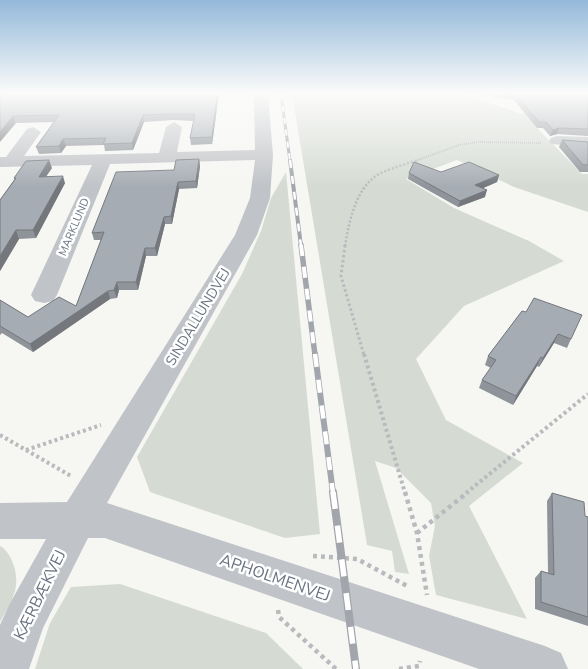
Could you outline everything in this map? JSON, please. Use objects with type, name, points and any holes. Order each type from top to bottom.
[{"type":"street","name":"SINDALLUNDVEJ","points":[[86,506],[246,235],[260,198],[264,155],[263,125]]},
{"type":"street","points":[[167,157],[174,128]]},
{"type":"street","points":[[5,162],[33,132]]},
{"type":"street","points":[[557,141],[588,142]]},
{"type":"street","points":[[5,162],[264,155]]},
{"type":"street","name":"MARKLUND","points":[[44,295],[103,159]]},
{"type":"street","name":"APHOLMENVEJ","points":[[0,521],[86,506],[105,520],[545,669]]},
{"type":"street","name":"KÆRBÆKVEJ","points":[[6,669],[24,620],[86,506]]},
{"type":"path","points":[[424,629],[427,589],[417,533],[340,276],[343,243],[351,217],[372,178],[441,150],[478,142],[557,141]]},
{"type":"path","points":[[417,533],[588,394]]},
{"type":"path","points":[[26,450],[142,412]]},
{"type":"path","points":[[0,435],[26,450],[86,506]]},
{"type":"path","points":[[275,578],[279,617],[336,669]]},
{"type":"shaded area","points":[[297,125],[535,125],[582,174],[588,174],[588,212],[514,187],[457,160],[406,179],[454,208],[529,241],[564,261],[464,306],[416,359],[446,420],[523,463],[469,506],[527,619],[436,595],[429,556],[435,526],[431,503],[396,468],[375,461],[409,574],[395,572],[392,551],[367,545]]},
{"type":"shaded area","points":[[286,172],[320,534],[285,538],[150,492],[137,457],[242,274],[261,231],[271,198]]},
{"type":"shaded area","points":[[0,546],[10,558],[15,569],[16,580],[12,599],[0,622]]},
{"type":"shaded area","points":[[120,584],[266,633],[303,669],[35,669],[50,623],[71,587]]},
{"type":"building","points":[[0,125],[6,125],[0,132]]},
{"type":"building","points":[[52,125],[139,125],[132,143],[103,144],[106,138],[63,139],[59,146],[36,147]]},
{"type":"building","points":[[193,125],[213,125],[212,137],[190,138]]},
{"type":"building","points":[[549,125],[588,125],[588,129],[559,128],[553,130]]},
{"type":"building","points":[[562,140],[588,142],[588,165],[583,165]]},
{"type":"building","points":[[199,159],[196,181],[178,182],[171,216],[164,217],[155,248],[145,248],[136,282],[117,282],[114,290],[108,291],[30,344],[0,326],[0,300],[28,317],[59,297],[76,306],[104,232],[92,233],[116,172],[174,170],[176,160]]},
{"type":"building","points":[[49,160],[39,177],[63,176],[33,230],[16,230],[0,256],[0,200],[26,161]]},
{"type":"building","points":[[414,162],[441,172],[469,162],[499,175],[475,185],[487,190],[460,201],[409,173]]},
{"type":"building","points":[[534,298],[582,315],[571,339],[558,334],[516,396],[482,380],[496,360],[488,356],[522,311],[526,312]]},
{"type":"building","points":[[552,493],[584,502],[585,516],[588,517],[588,617],[541,602],[541,571],[554,575]]},
{"type":"railway","points":[[285,125],[290,161]]},
{"type":"railway","points":[[290,160],[301,246]]},
{"type":"railway","points":[[301,245],[315,355]]},
{"type":"railway","points":[[315,354],[333,493]]},
{"type":"railway","points":[[333,492],[356,669]]}]
